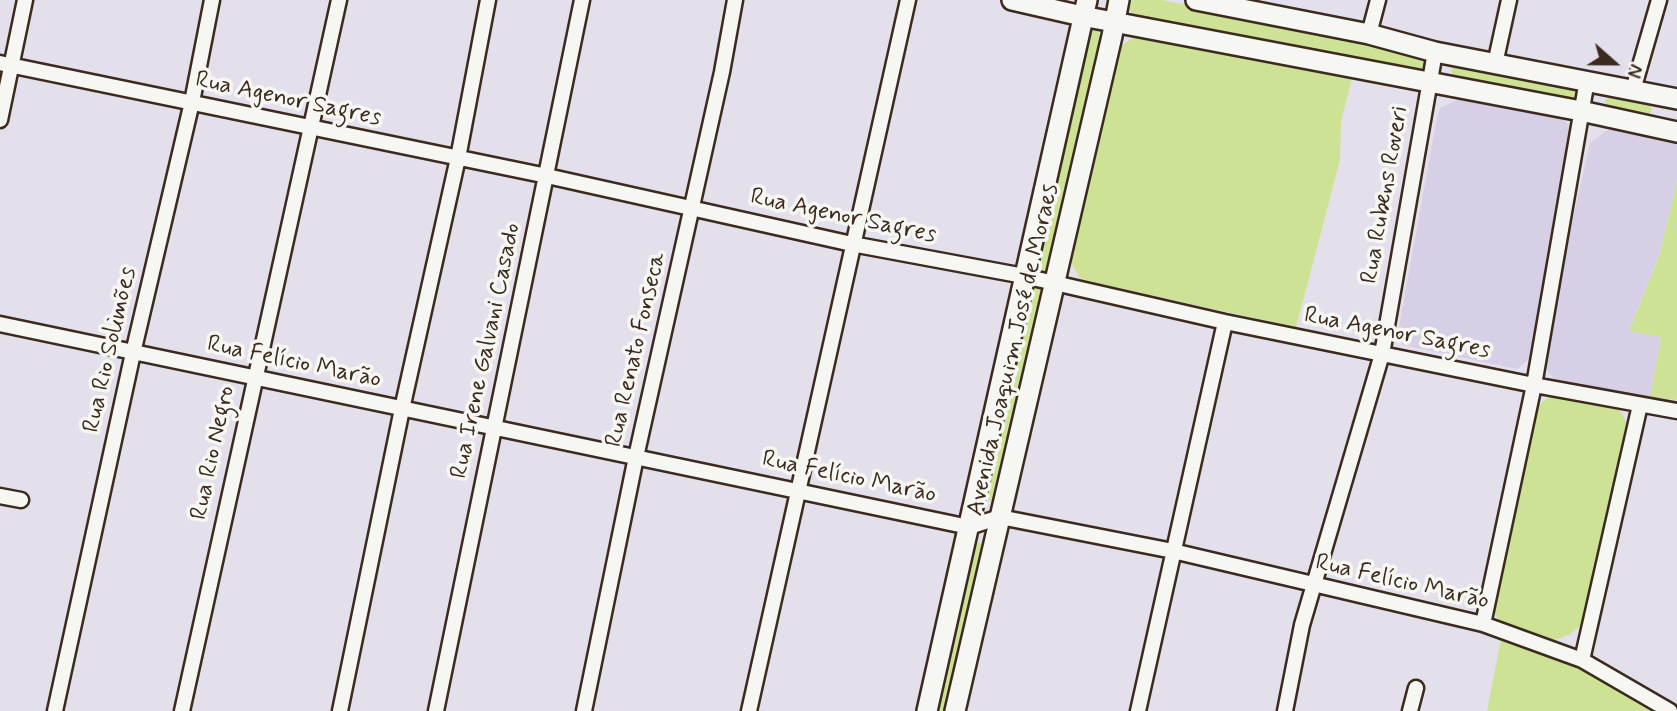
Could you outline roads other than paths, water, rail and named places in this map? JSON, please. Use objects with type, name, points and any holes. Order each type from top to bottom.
[{"type":"street","points":[[0,120],[6,65],[25,0]]},
{"type":"street","name":"Rua Rio Solimões","points":[[55,711],[133,353],[192,102],[212,0]]},
{"type":"street","name":"Rua Rio Negro","points":[[182,711],[339,0]]},
{"type":"street","points":[[340,711],[402,409],[458,158],[488,0]]},
{"type":"street","name":"Rua Irene Galvani Casado","points":[[436,711],[582,0]]},
{"type":"street","name":"Rua Renato Fonseca","points":[[584,711],[636,457],[722,72],[734,0]]},
{"type":"street","points":[[750,711],[908,0]]},
{"type":"street","points":[[1012,0],[1085,8],[1115,21],[1668,129],[1672,97],[1435,52],[1239,4],[1196,0]]},
{"type":"street","name":"Avenida Joaquim José de Moraes","points":[[955,711],[1119,0]]},
{"type":"street","points":[[1369,34],[1378,0]]},
{"type":"street","points":[[1495,64],[1509,0]]},
{"type":"street","points":[[1633,90],[1659,0]]},
{"type":"street","name":"Avenida Joaquim José de Moraes","points":[[927,711],[1085,8]]},
{"type":"street","name":"Rua Rubens Roveri","points":[[1285,711],[1302,625],[1382,354],[1435,52]]},
{"type":"street","name":"Rua Agenor Sagres","points":[[6,65],[547,176],[852,244],[1024,276],[1225,322],[1534,385],[1677,411]]},
{"type":"street","points":[[1483,624],[1534,385],[1587,80]]},
{"type":"street","points":[[1138,711],[1225,322]]},
{"type":"street","name":"Rua Felício Marão","points":[[0,324],[969,527],[1000,517],[1173,551],[1483,624],[1582,660],[1670,711]]},
{"type":"street","points":[[1582,660],[1640,405]]},
{"type":"street","points":[[0,496],[21,500]]},
{"type":"street","points":[[1410,711],[1416,688]]}]
